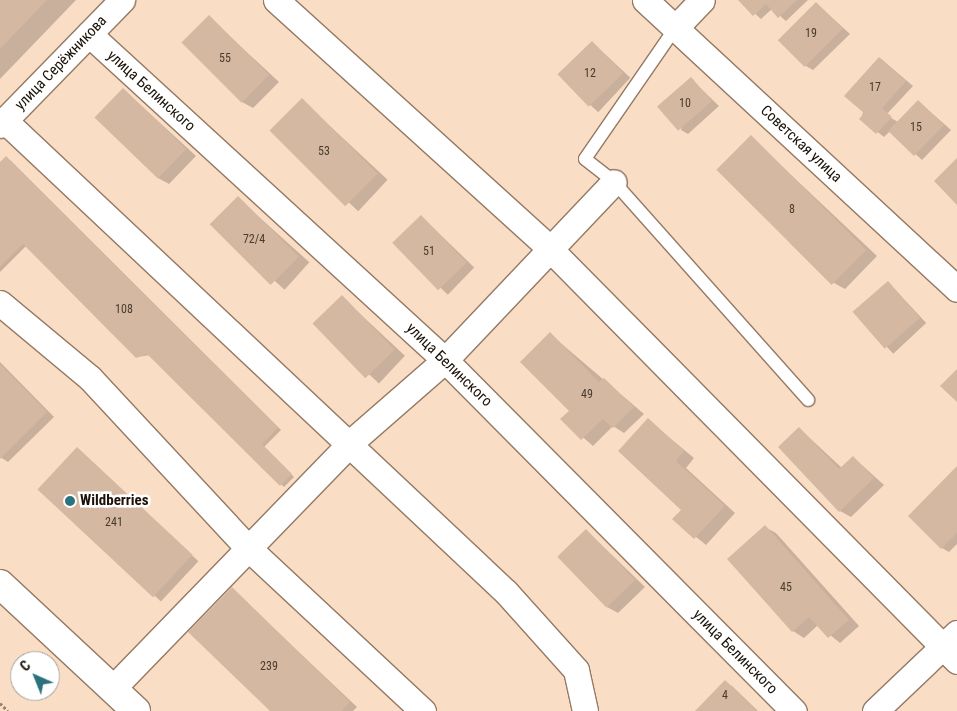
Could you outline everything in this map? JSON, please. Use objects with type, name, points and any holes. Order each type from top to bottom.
[{"type":"main road","points":[[0,584],[136,711]]},
{"type":"street","name":"улица Серёжникова","points":[[2,123],[122,0]]},
{"type":"street","points":[[276,0],[548,247],[952,647],[875,711]]},
{"type":"street","name":"Советская улица","points":[[645,0],[957,289]]},
{"type":"street","points":[[676,27],[702,0]]},
{"type":"street","name":"улица Белинского","points":[[89,34],[445,360],[794,711]]},
{"type":"street","points":[[2,123],[351,442],[506,592],[576,670],[585,711]]},
{"type":"street","points":[[112,689],[246,546],[351,442],[445,360],[548,247],[614,182]]},
{"type":"street","points":[[0,303],[90,378],[246,546],[424,711]]},
{"type":"lane","points":[[676,27],[585,159],[614,182],[808,400]]},
{"type":"path","points":[[0,703],[8,711]]},
{"type":"building","points":[[0,0],[47,0],[0,49]]},
{"type":"building","points":[[738,0],[797,0],[778,18],[766,4],[753,16]]},
{"type":"building","points":[[816,2],[843,29],[805,67],[778,40]]},
{"type":"building","points":[[209,15],[269,75],[242,103],[181,43]]},
{"type":"building","points":[[592,41],[623,73],[589,107],[557,74]]},
{"type":"building","points":[[879,57],[906,81],[882,108],[892,117],[876,134],[859,119],[864,113],[844,96]]},
{"type":"building","points":[[691,77],[712,101],[678,131],[657,107]]},
{"type":"building","points":[[123,88],[186,149],[158,179],[95,117]]},
{"type":"building","points":[[302,98],[378,174],[345,206],[269,131]]},
{"type":"building","points":[[918,100],[944,125],[914,156],[888,131]]},
{"type":"building","points":[[751,135],[866,250],[832,285],[716,170]]},
{"type":"building","points":[[6,156],[278,428],[262,444],[292,474],[280,486],[147,354],[136,358],[23,244],[0,267],[0,162]]},
{"type":"building","points":[[957,158],[957,205],[934,181]]},
{"type":"building","points":[[238,196],[299,257],[271,285],[210,224]]},
{"type":"building","points":[[421,215],[467,262],[438,290],[392,243]]},
{"type":"building","points":[[888,281],[920,318],[885,349],[853,312]]},
{"type":"building","points":[[342,295],[395,350],[365,378],[313,323]]},
{"type":"building","points":[[550,332],[599,382],[604,378],[634,407],[613,428],[603,419],[581,440],[560,419],[569,411],[520,362]]},
{"type":"building","points":[[0,364],[47,412],[0,459]]},
{"type":"building","points":[[957,369],[957,402],[940,386]]},
{"type":"building","points":[[648,418],[684,451],[676,461],[725,506],[694,539],[672,519],[681,510],[618,451]]},
{"type":"building","points":[[799,427],[839,469],[853,456],[874,478],[839,512],[778,447]]},
{"type":"building","points":[[77,447],[193,555],[153,597],[37,489]]},
{"type":"building","points":[[957,466],[957,533],[941,549],[908,516]]},
{"type":"building","points":[[765,525],[849,620],[828,638],[809,617],[792,632],[727,559]]},
{"type":"building","points":[[586,529],[635,580],[607,608],[557,557]]},
{"type":"building","points":[[232,587],[350,702],[342,711],[270,711],[188,632]]},
{"type":"building","points":[[725,680],[757,711],[695,711]]},
{"type":"place","name":"Wildberries","points":[[70,501]]}]
